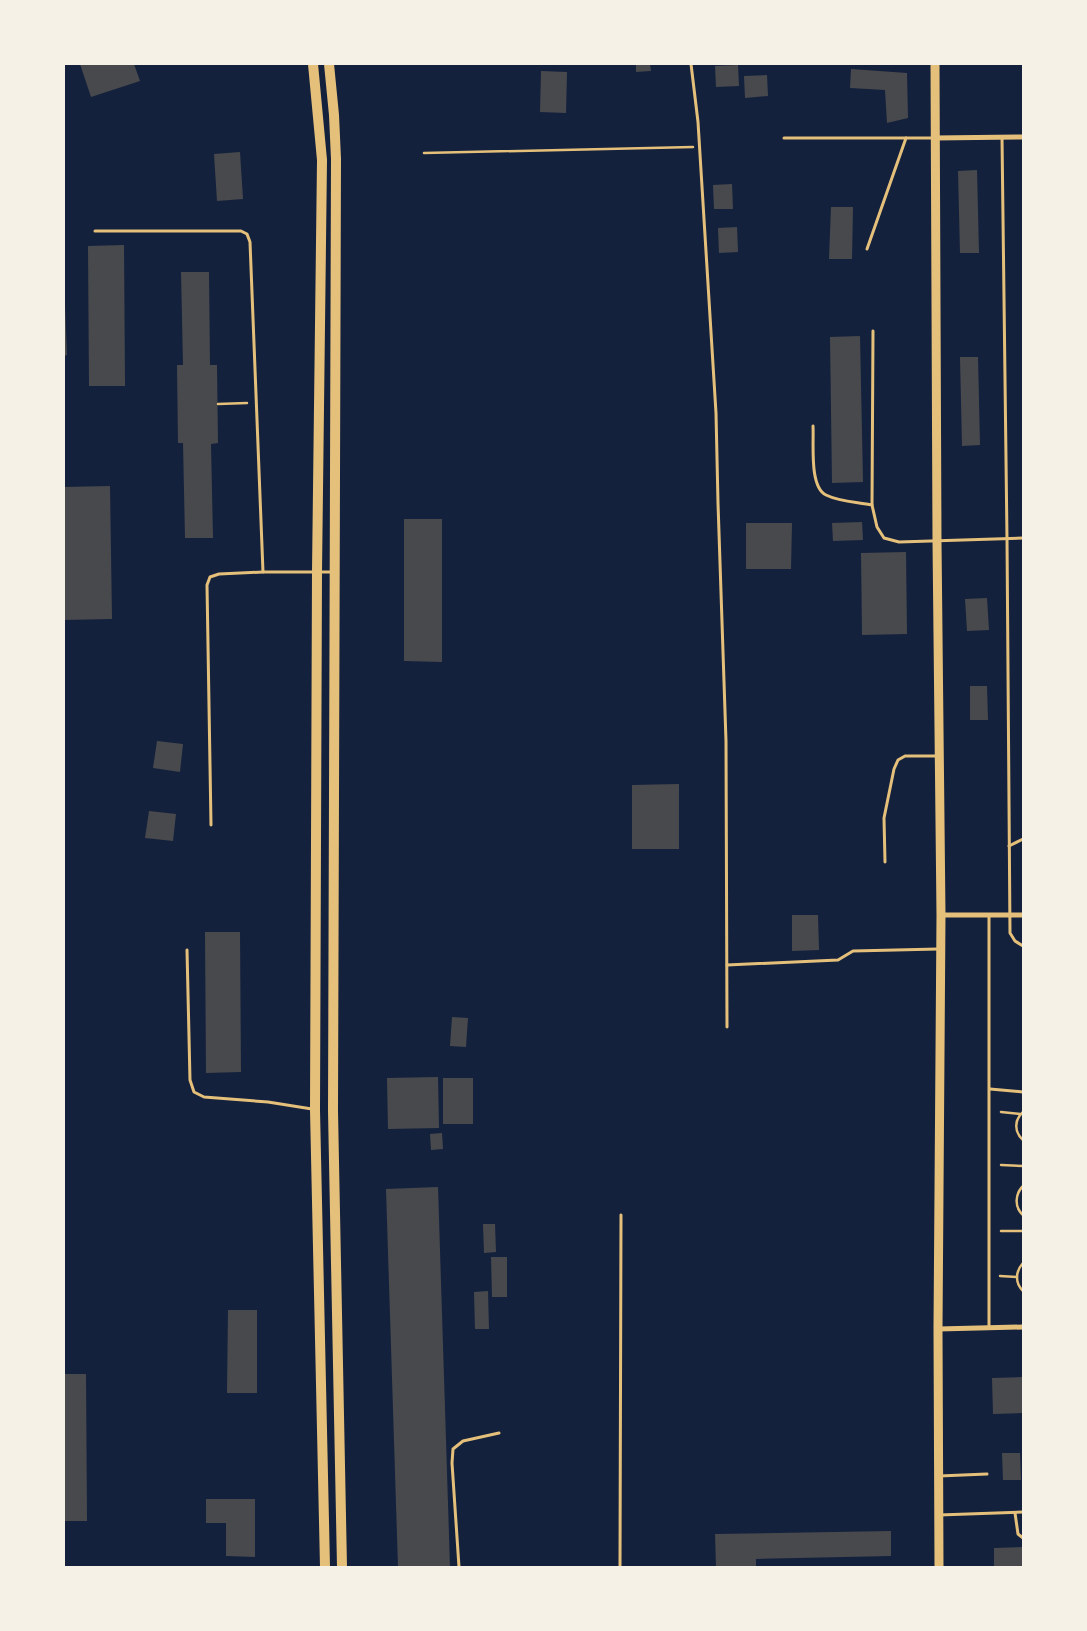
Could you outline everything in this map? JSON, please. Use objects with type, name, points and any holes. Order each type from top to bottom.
[{"type":"main road","points":[[313,64],[322,160],[317,572],[315,1110],[324,1567]]},
{"type":"main road","points":[[329,64],[336,159],[334,1111],[342,1567]]},
{"type":"main road","points":[[934,64],[941,915],[938,1329],[939,1567]]},
{"type":"street","points":[[935,138],[1023,137]]},
{"type":"street","points":[[941,915],[1023,915]]},
{"type":"street","points":[[938,1329],[1023,1327]]},
{"type":"lane","points":[[691,64],[699,146],[716,413],[726,741],[727,1027]]},
{"type":"lane","points":[[1002,137],[1010,934],[1015,941],[1023,946]]},
{"type":"lane","points":[[784,138],[935,138]]},
{"type":"lane","points":[[867,249],[906,138]]},
{"type":"lane","points":[[95,231],[241,231],[247,234],[250,242],[263,572]]},
{"type":"lane","points":[[873,331],[872,505],[877,527],[884,538],[899,542],[1023,538]]},
{"type":"lane","points":[[813,426],[815,478],[818,488],[825,495],[872,505]]},
{"type":"lane","points":[[211,825],[206,585],[210,577],[219,574],[335,572]]},
{"type":"lane","points":[[885,862],[884,818],[894,769],[898,760],[906,756],[940,756]]},
{"type":"lane","points":[[1009,846],[1023,839]]},
{"type":"lane","points":[[989,915],[989,1328]]},
{"type":"lane","points":[[727,965],[838,960],[853,951],[941,949]]},
{"type":"lane","points":[[187,950],[190,1080],[194,1092],[204,1098],[268,1102],[315,1110]]},
{"type":"lane","points":[[990,1089],[1023,1092]]},
{"type":"lane","points":[[620,1567],[621,1215]]},
{"type":"lane","points":[[459,1567],[452,1463],[453,1449],[464,1441],[499,1433]]},
{"type":"lane","points":[[939,1476],[987,1474]]},
{"type":"lane","points":[[939,1515],[1023,1512]]},
{"type":"lane","points":[[1015,1513],[1018,1534],[1023,1538]]},
{"type":"path","points":[[424,153],[699,146]]},
{"type":"path","points":[[218,404],[256,402]]},
{"type":"path","points":[[1001,1112],[1022,1113]]},
{"type":"path","points":[[1022,1113],[1016,1121],[1016,1130],[1023,1140]]},
{"type":"path","points":[[1001,1165],[1023,1166]]},
{"type":"path","points":[[1023,1186],[1016,1196],[1016,1204],[1023,1214]]},
{"type":"path","points":[[1000,1231],[1023,1231]]},
{"type":"path","points":[[1023,1264],[1017,1272],[1017,1281],[1023,1291]]},
{"type":"path","points":[[1000,1276],[1017,1276]]},
{"type":"building","points":[[80,64],[134,64],[140,81],[91,97]]},
{"type":"building","points":[[636,64],[650,64],[651,71],[636,72]]},
{"type":"building","points":[[738,65],[739,86],[716,87],[715,66]]},
{"type":"building","points":[[851,69],[907,73],[908,118],[887,123],[885,90],[850,88]]},
{"type":"building","points":[[541,71],[567,72],[566,113],[540,112]]},
{"type":"building","points":[[767,75],[768,96],[745,98],[744,76]]},
{"type":"building","points":[[240,152],[243,199],[217,201],[214,154]]},
{"type":"building","points":[[977,170],[979,253],[960,253],[958,171]]},
{"type":"building","points":[[732,184],[733,209],[714,209],[713,185]]},
{"type":"building","points":[[831,207],[853,207],[852,259],[829,259]]},
{"type":"building","points":[[737,227],[738,252],[719,253],[718,228]]},
{"type":"building","points":[[124,245],[125,386],[89,386],[88,246]]},
{"type":"building","points":[[181,272],[209,272],[210,365],[217,365],[218,443],[211,444],[213,538],[185,538],[183,443],[178,443],[177,365],[183,365]]},
{"type":"building","points":[[64,305],[67,355],[64,356]]},
{"type":"building","points":[[860,336],[863,482],[832,483],[830,337]]},
{"type":"building","points":[[960,357],[978,357],[980,445],[962,446]]},
{"type":"building","points":[[110,486],[112,619],[64,620],[64,487]]},
{"type":"building","points":[[404,519],[442,519],[442,662],[404,661]]},
{"type":"building","points":[[862,522],[863,540],[833,541],[832,523]]},
{"type":"building","points":[[746,523],[792,523],[791,569],[746,569]]},
{"type":"building","points":[[906,552],[907,634],[862,635],[861,553]]},
{"type":"building","points":[[987,598],[989,630],[967,631],[965,599]]},
{"type":"building","points":[[970,686],[987,686],[988,720],[970,720]]},
{"type":"building","points":[[157,741],[183,744],[180,772],[153,768]]},
{"type":"building","points":[[679,784],[679,849],[632,849],[632,785]]},
{"type":"building","points":[[149,811],[176,814],[173,841],[145,838]]},
{"type":"building","points":[[792,915],[818,915],[819,950],[792,951]]},
{"type":"building","points":[[205,932],[240,932],[241,1072],[206,1073]]},
{"type":"building","points":[[452,1017],[468,1018],[466,1047],[450,1046]]},
{"type":"building","points":[[438,1077],[439,1128],[388,1129],[387,1078]]},
{"type":"building","points":[[443,1078],[473,1078],[473,1124],[443,1124]]},
{"type":"building","points":[[442,1133],[443,1149],[431,1150],[430,1134]]},
{"type":"building","points":[[438,1187],[450,1567],[398,1567],[386,1189]]},
{"type":"building","points":[[483,1224],[495,1224],[496,1252],[484,1253]]},
{"type":"building","points":[[491,1257],[507,1257],[507,1297],[492,1297]]},
{"type":"building","points":[[488,1291],[489,1329],[475,1329],[474,1292]]},
{"type":"building","points":[[228,1310],[257,1310],[257,1393],[227,1393]]},
{"type":"building","points":[[64,1374],[86,1374],[87,1521],[64,1521]]},
{"type":"building","points":[[1023,1377],[1023,1413],[993,1414],[992,1378]]},
{"type":"building","points":[[1002,1453],[1020,1453],[1021,1480],[1003,1480]]},
{"type":"building","points":[[206,1499],[255,1499],[255,1557],[226,1556],[226,1523],[206,1523]]},
{"type":"building","points":[[891,1531],[891,1556],[756,1559],[756,1567],[716,1567],[715,1534]]},
{"type":"building","points":[[1023,1547],[1023,1567],[994,1567],[994,1548]]}]
